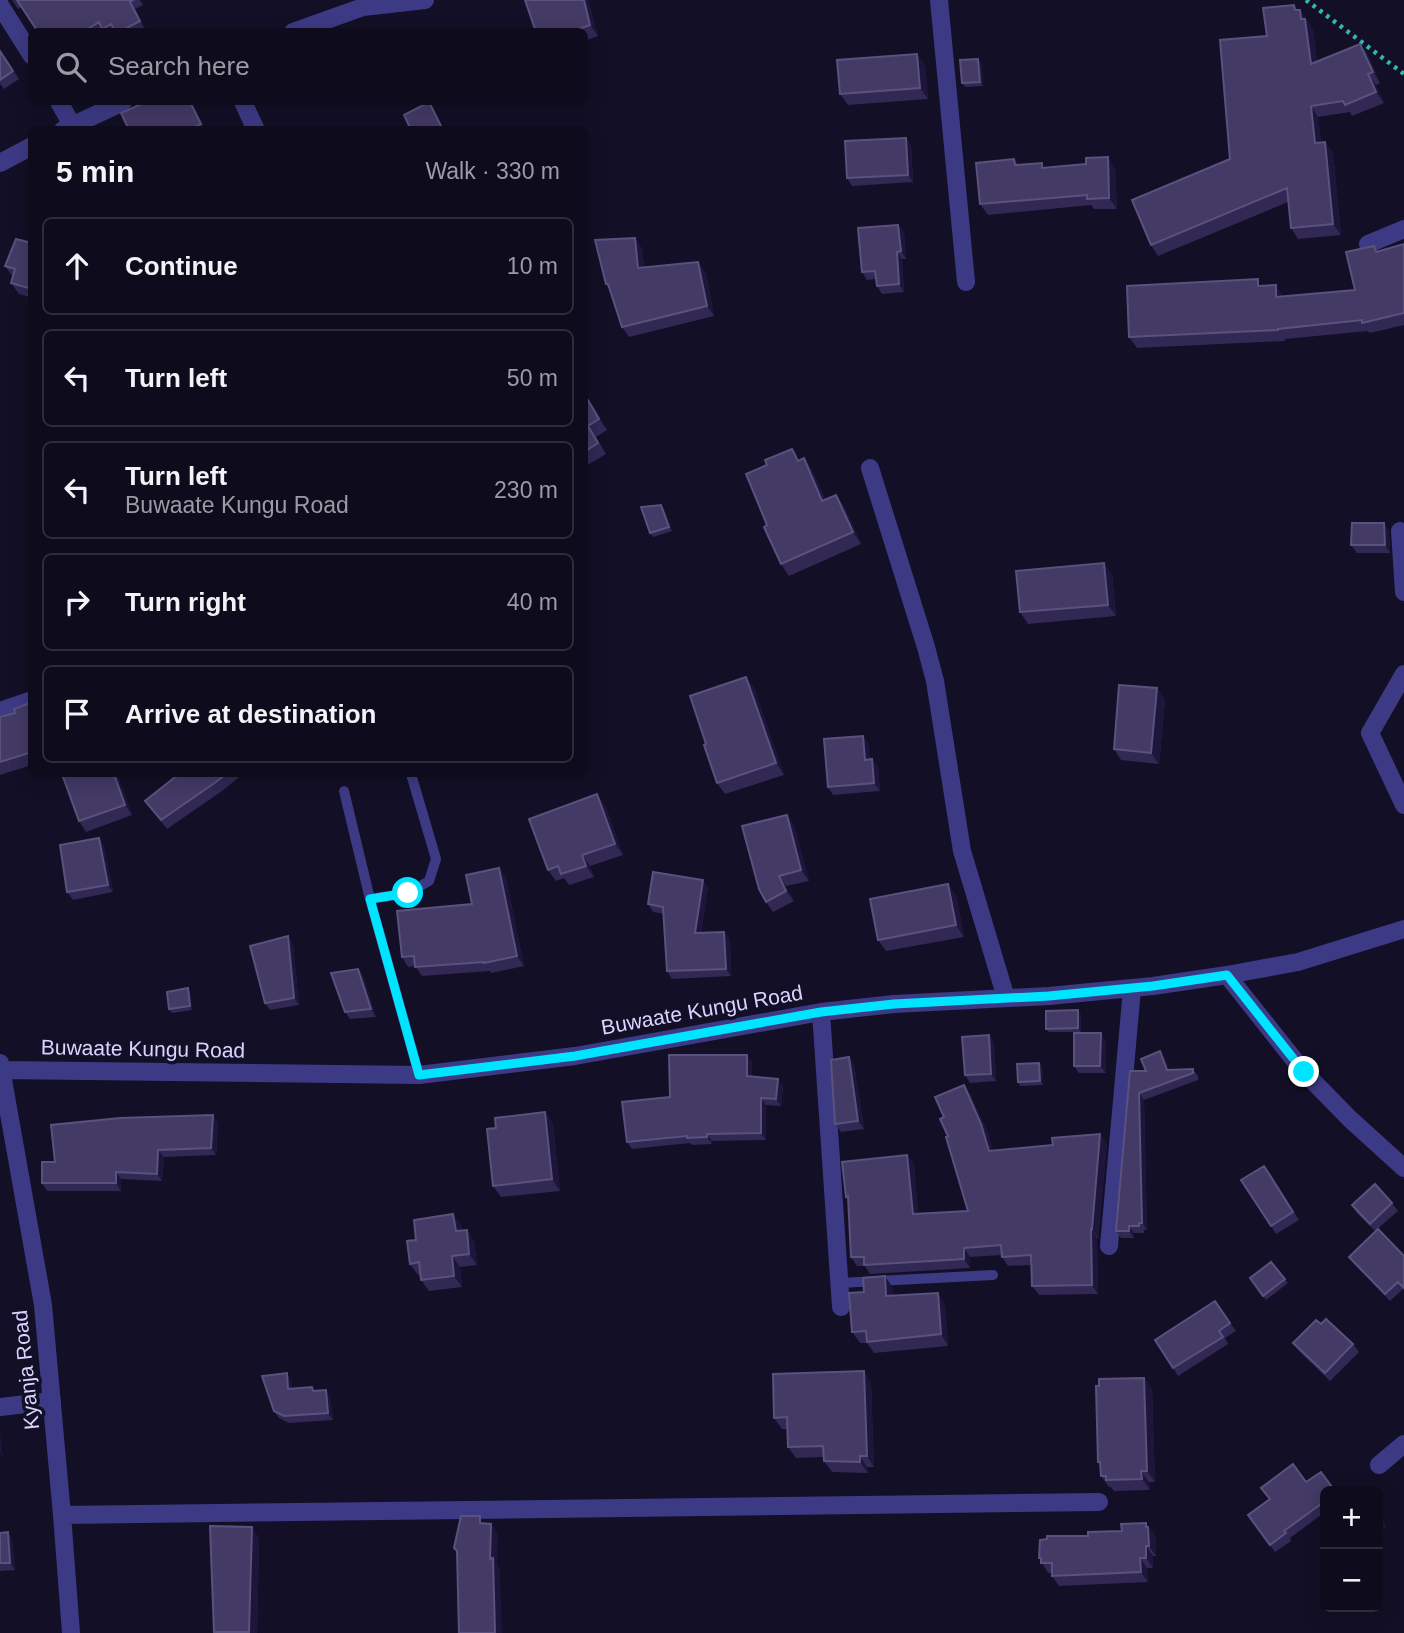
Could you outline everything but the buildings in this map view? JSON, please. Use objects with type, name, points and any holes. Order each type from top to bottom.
[{"type":"street","points":[[303,28],[362,4],[425,0]]},
{"type":"street","points":[[939,0],[966,282]]},
{"type":"street","points":[[0,5],[28,50]]},
{"type":"street","points":[[60,105],[67,126]]},
{"type":"street","points":[[69,126],[116,105]]},
{"type":"street","points":[[244,105],[254,126]]},
{"type":"street","points":[[0,163],[28,148]]},
{"type":"street","points":[[1368,244],[1404,229]]},
{"type":"street","points":[[870,467],[935,681],[962,851],[1006,998]]},
{"type":"street","points":[[1400,531],[1404,592]]},
{"type":"street","points":[[1404,674],[1370,733],[1404,805]]},
{"type":"street","points":[[0,711],[28,701]]},
{"type":"street","name":"Buwaate Kungu Road","points":[[1,1067],[419,1075],[575,1056],[821,1012],[894,1004],[1132,989],[1227,975],[1298,962],[1404,929]]},
{"type":"street","points":[[1227,975],[1304,1072],[1404,1168]]},
{"type":"street","points":[[1109,1246],[1132,989]]},
{"type":"street","points":[[821,1012],[841,1307]]},
{"type":"street","name":"Kyanja Road","points":[[1,1067],[43,1305],[71,1633]]},
{"type":"street","points":[[0,1407],[52,1401]]},
{"type":"street","points":[[1379,1465],[1404,1444]]},
{"type":"street","points":[[62,1515],[1099,1502]]},
{"type":"lane","points":[[370,899],[408,893],[429,881],[436,859],[412,777]]},
{"type":"lane","points":[[344,791],[370,899],[419,1075]]},
{"type":"lane","points":[[839,1283],[993,1275]]},
{"type":"path","points":[[1306,0],[1404,74]]},
{"type":"route","points":[[408,893],[370,899],[419,1075],[575,1056],[821,1012],[894,1004],[1049,996],[1153,986],[1227,975],[1304,1072]]}]
